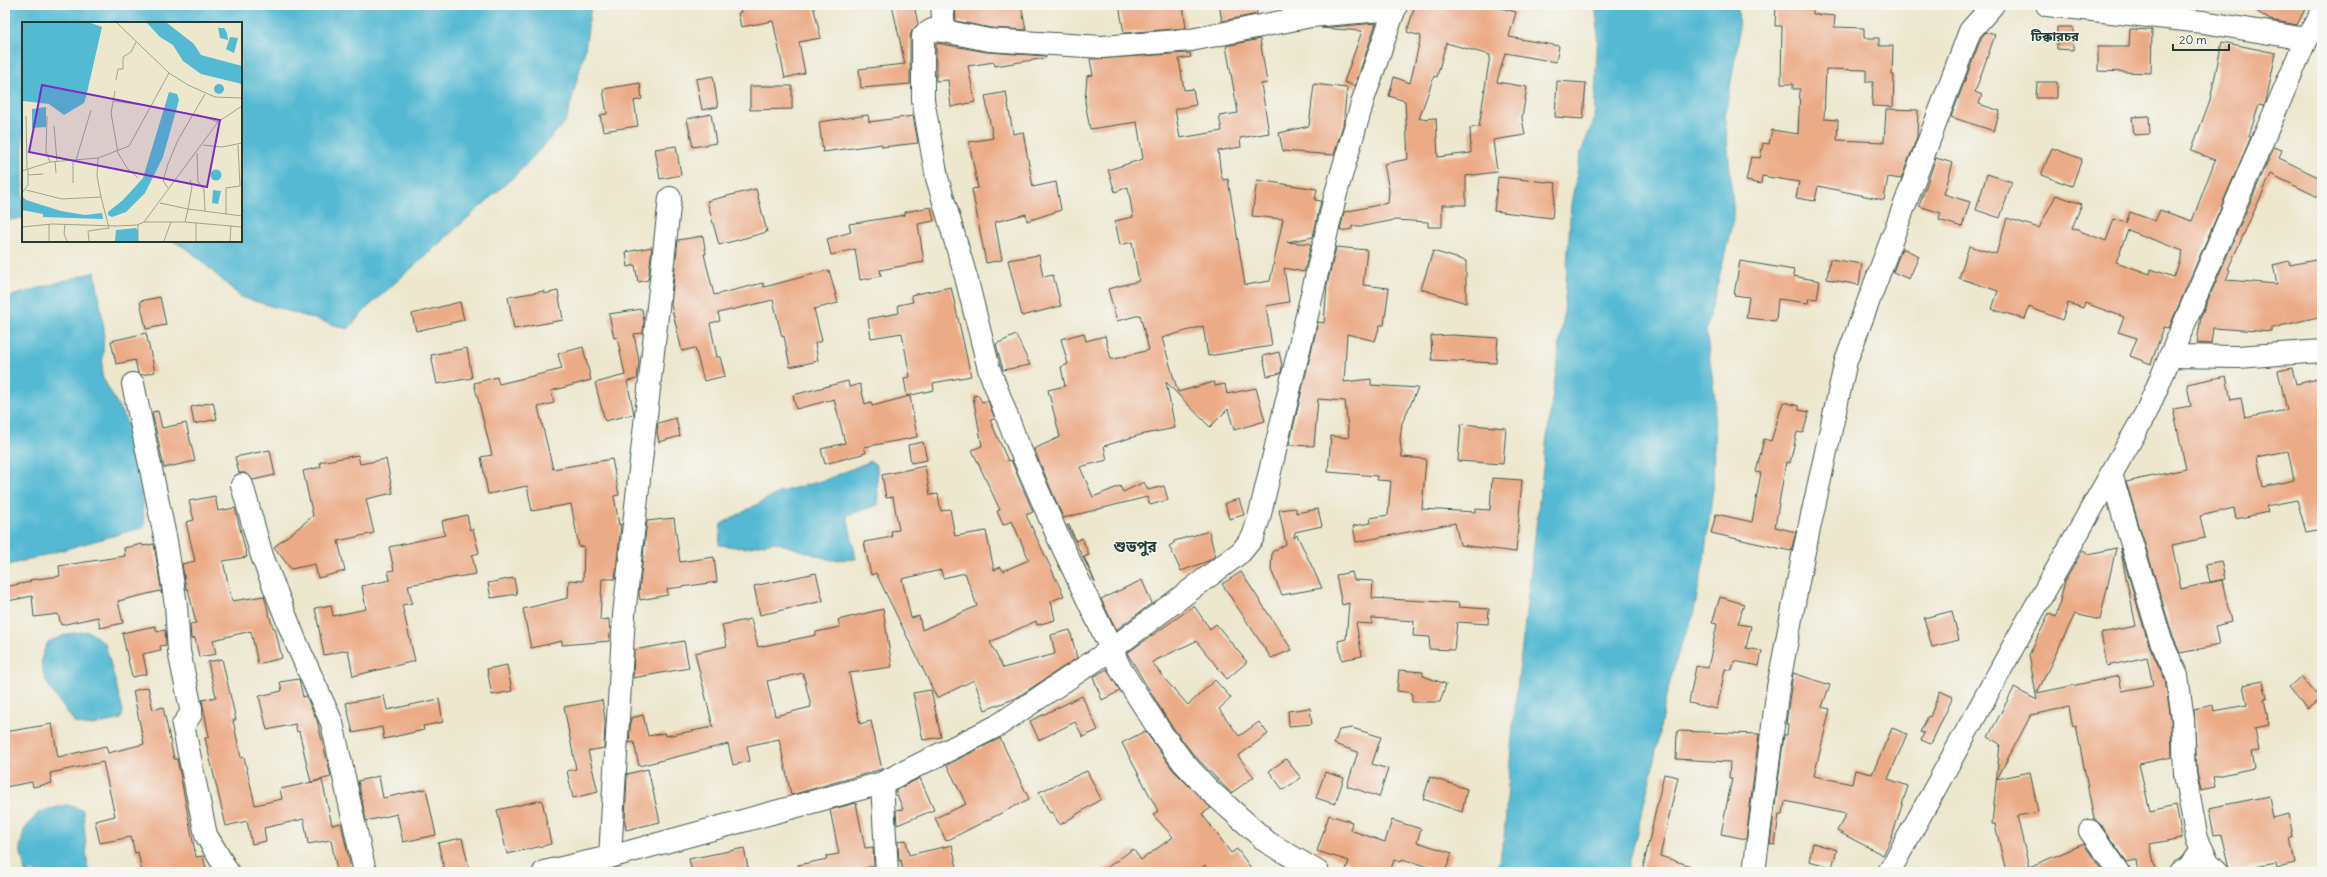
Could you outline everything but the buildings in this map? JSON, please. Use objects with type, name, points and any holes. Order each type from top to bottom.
[{"type":"street","points":[[942,5],[944,31]]},
{"type":"street","points":[[1754,872],[1778,687],[1803,556],[1846,361],[1970,31],[1993,5]]},
{"type":"street","points":[[2047,5],[2203,22],[2306,39]]},
{"type":"street","points":[[544,872],[566,869],[882,783],[997,726],[1112,649],[1241,552],[1253,537],[1259,518],[1336,193],[1364,96],[1396,7],[1311,16],[1191,40],[1102,47],[989,40],[932,30],[923,36],[923,100],[937,178],[966,277],[989,369],[1014,435],[1058,537],[1112,649],[1120,670],[1183,762],[1231,811],[1267,842],[1318,872]]},
{"type":"street","points":[[1889,872],[2146,413],[2306,39],[2322,13]]},
{"type":"street","points":[[610,857],[624,615],[670,198]]},
{"type":"street","points":[[2170,356],[2238,357],[2322,351]]},
{"type":"street","points":[[133,384],[174,586],[179,651],[191,709],[191,714],[183,726],[206,835],[228,872]]},
{"type":"street","points":[[2111,474],[2161,641],[2177,676],[2183,719],[2185,774],[2190,809],[2197,839],[2208,862],[2218,872]]},
{"type":"street","points":[[242,485],[262,556],[295,640],[332,723],[365,872]]},
{"type":"street","points":[[882,783],[887,872]]},
{"type":"street","points":[[2090,830],[2119,872]]},
{"type":"street","points":[[2180,872],[2190,867],[2202,850]]},
{"type":"water","points":[[5,5],[591,5],[585,50],[566,121],[519,172],[367,308],[348,329],[241,297],[189,250],[175,242],[242,242],[242,22],[22,22],[22,218],[5,221]]},
{"type":"water","points":[[1595,5],[1738,5],[1739,36],[1725,115],[1734,217],[1706,330],[1715,399],[1713,488],[1704,559],[1693,616],[1679,650],[1666,696],[1652,771],[1627,872],[1497,872],[1504,837],[1513,724],[1544,459],[1564,313],[1571,204],[1581,152],[1594,120],[1598,28]]},
{"type":"water","points":[[95,272],[104,329],[102,376],[131,430],[139,470],[145,527],[5,566],[5,298]]},
{"type":"water","points":[[871,461],[877,466],[878,505],[847,515],[856,559],[831,560],[775,542],[744,548],[719,545],[721,524],[780,492],[825,480]]},
{"type":"water","points":[[88,631],[105,643],[123,711],[121,719],[89,726],[75,723],[52,692],[42,666],[42,655],[48,642],[68,634]]},
{"type":"water","points":[[67,805],[83,810],[88,872],[25,872],[20,848],[24,830],[39,812]]},
{"type":"district","name":"টিক্কারচর","points":[[2055,36]]},
{"type":"district","name":"শুভপুর","points":[[1135,546]]}]
